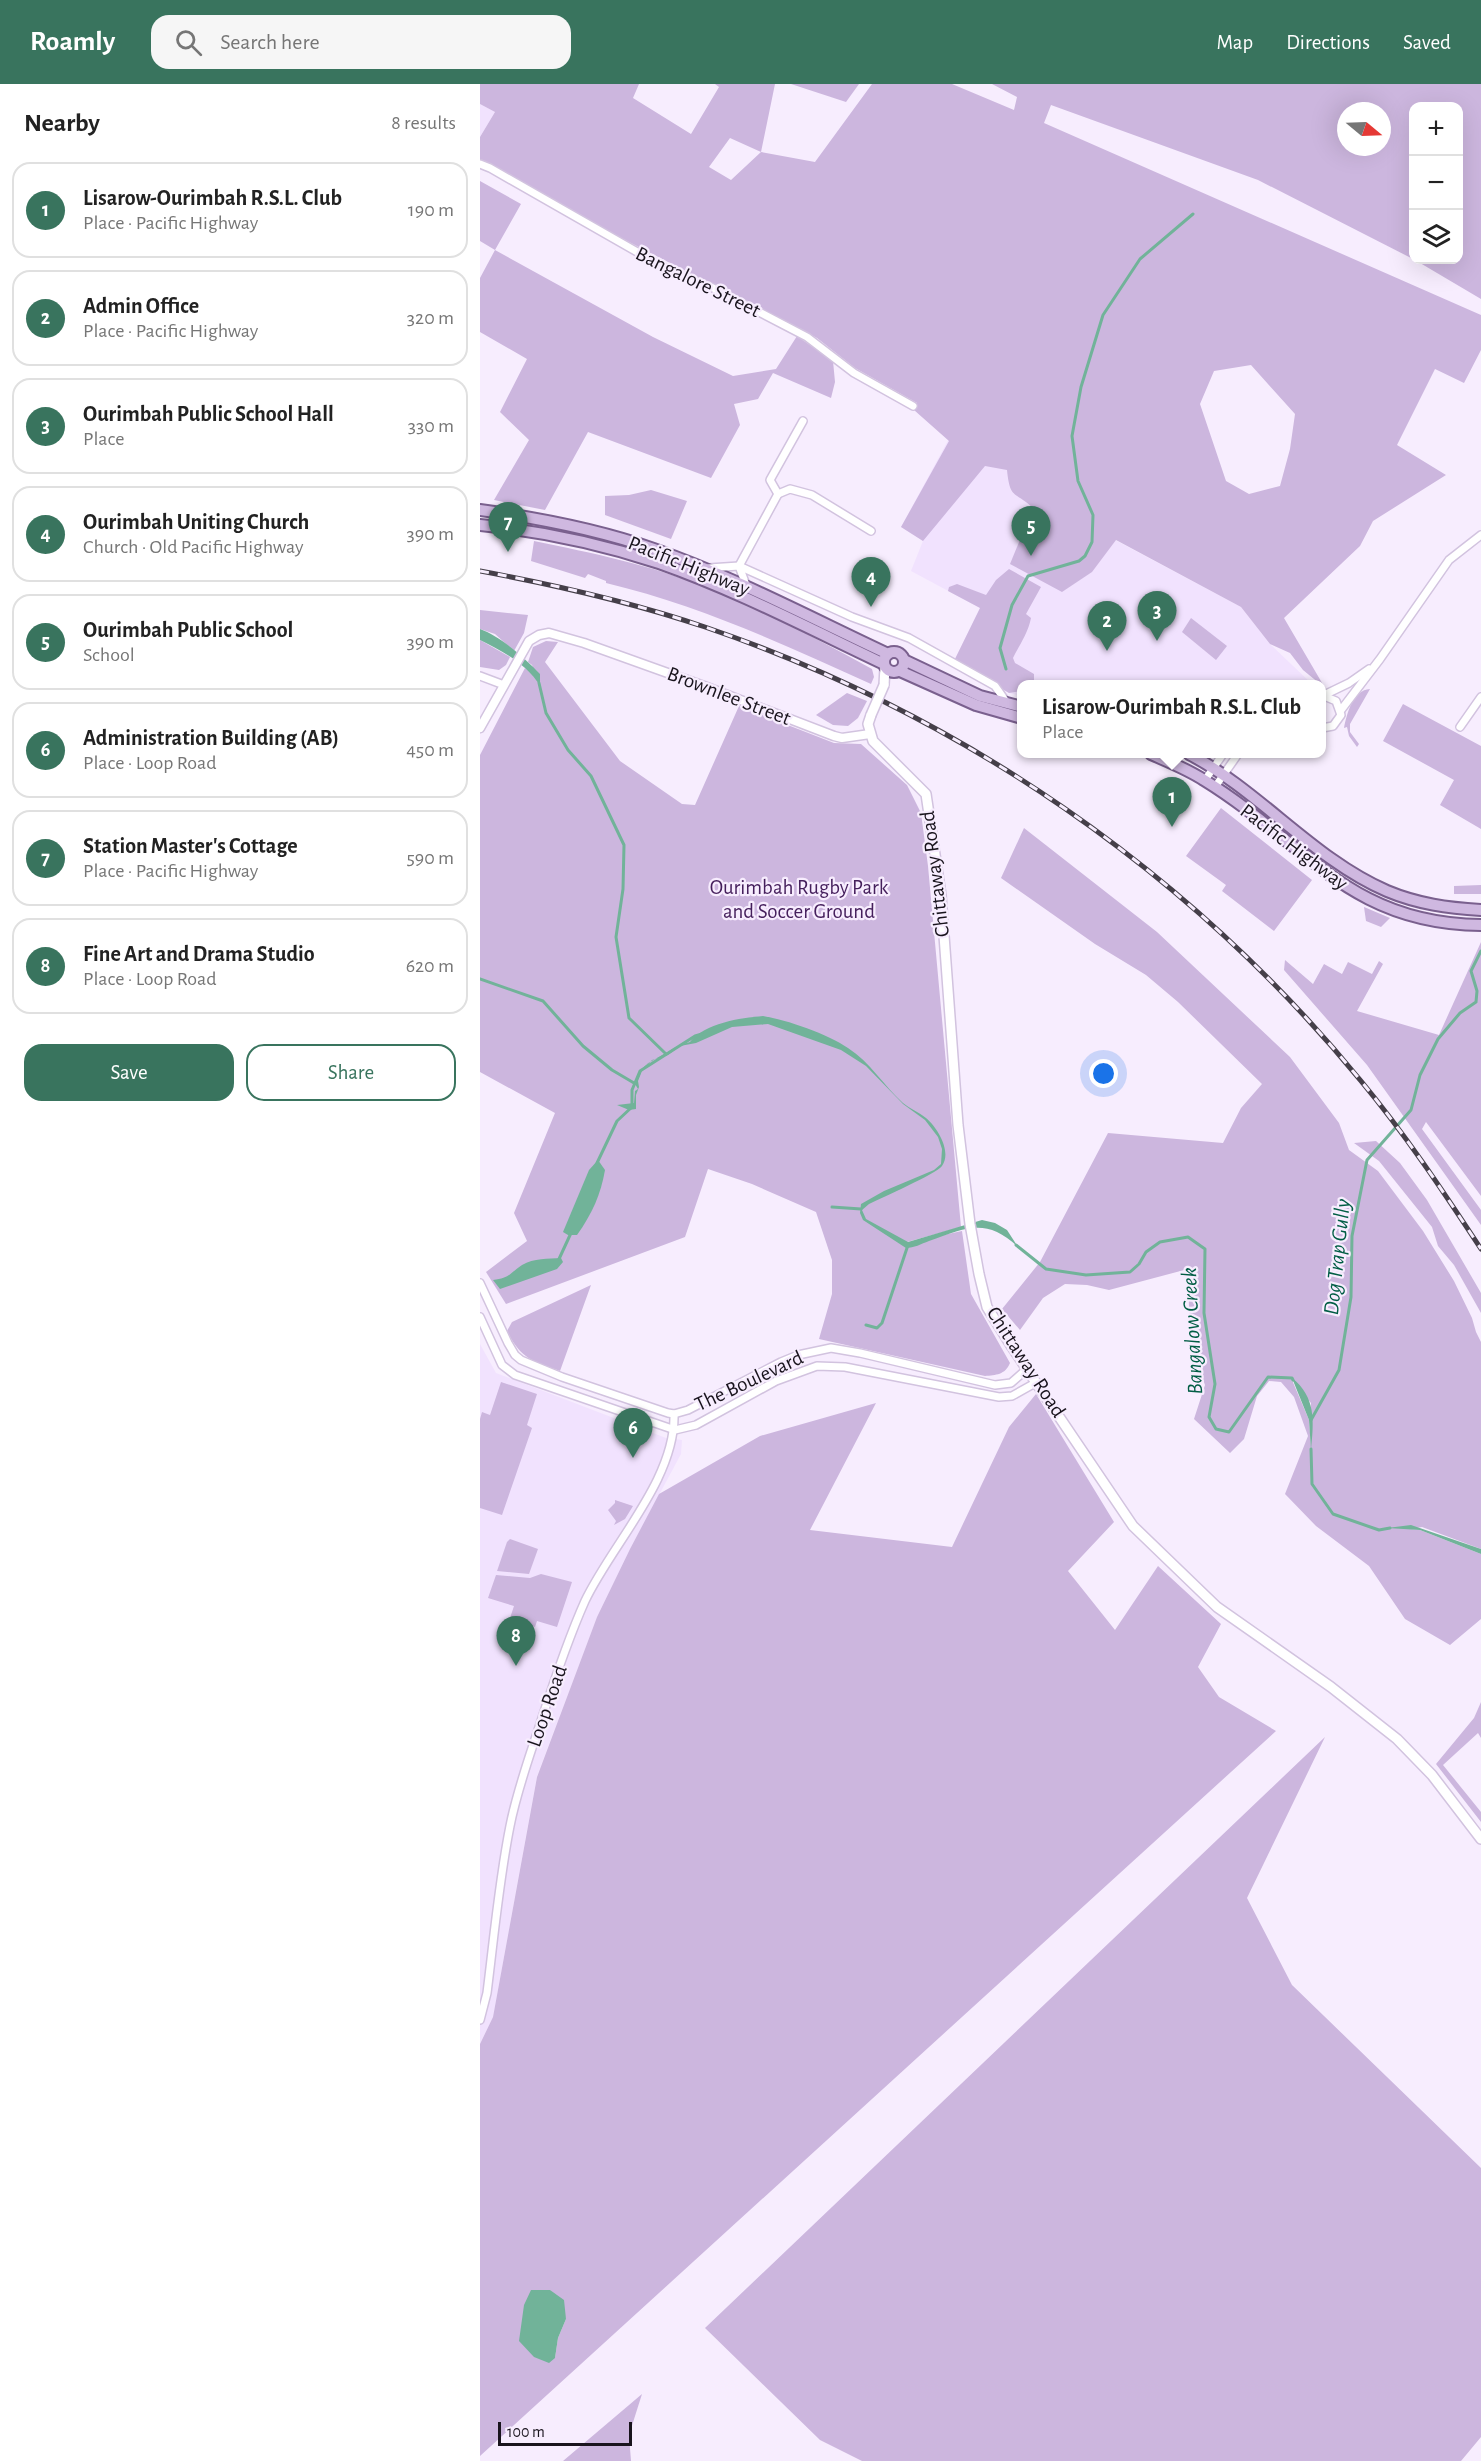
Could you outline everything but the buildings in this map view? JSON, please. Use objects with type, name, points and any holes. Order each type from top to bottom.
[{"type":"main road","name":"Pacific Highway","points":[[480,510],[558,522],[590,530],[700,566],[751,590],[890,666]]},
{"type":"main road","name":"Pacific Highway","points":[[480,525],[576,540],[658,563],[735,594],[976,705],[1017,717]]},
{"type":"main road","points":[[870,734],[868,724],[870,715],[898,652],[904,660],[967,691],[1017,706]]},
{"type":"main road","points":[[890,666],[904,667],[904,660]]},
{"type":"main road","name":"Chittaway Road","points":[[870,734],[878,748],[926,794],[941,895],[958,1125],[979,1274],[987,1306],[1133,1526],[1217,1607],[1359,1708],[1397,1739],[1432,1775],[1481,1839]]},
{"type":"main road","name":"Pacific Highway","points":[[1161,758],[1205,780],[1325,874],[1362,897],[1418,918],[1481,925]]},
{"type":"main road","name":"Pacific Highway","points":[[1198,758],[1224,774],[1332,859],[1373,885],[1429,904],[1481,910]]},
{"type":"street","name":"Bangalore Street","points":[[480,164],[667,269],[714,288],[807,336],[854,373],[913,406]]},
{"type":"street","points":[[778,494],[770,480],[803,421]]},
{"type":"street","points":[[751,590],[743,580],[739,566],[778,494],[790,489],[812,495],[871,531]]},
{"type":"street","points":[[1326,728],[1336,723],[1341,710],[1449,560],[1481,535]]},
{"type":"street","points":[[700,566],[723,568],[739,566],[852,617],[909,638],[995,686],[1008,704]]},
{"type":"street","name":"Brownlee Street","points":[[504,685],[529,642],[539,635],[555,634],[704,686],[834,736],[851,737],[870,734]]},
{"type":"street","points":[[1326,694],[1349,683],[1377,663]]},
{"type":"street","points":[[480,676],[504,685],[480,728]]},
{"type":"street","points":[[1460,727],[1481,696]]},
{"type":"street","points":[[1326,697],[1336,701],[1341,710]]},
{"type":"street","points":[[1205,780],[1220,758]]},
{"type":"street","points":[[1215,787],[1235,758]]},
{"type":"street","name":"The Boulevard","points":[[480,1283],[508,1343],[521,1360],[562,1377],[674,1414],[688,1410],[798,1355],[831,1348],[995,1385],[1011,1383],[1028,1368]]},
{"type":"street","name":"The Boulevard","points":[[480,1317],[502,1365],[515,1375],[675,1430],[696,1425],[776,1381],[817,1366],[845,1367],[999,1397],[1012,1396],[1037,1382]]},
{"type":"street","name":"Loop Road","points":[[480,2020],[487,1993],[510,1826],[525,1770],[552,1687],[586,1599],[645,1505],[675,1430],[674,1414]]},
{"type":"shaded area","points":[[480,104],[495,112],[480,137]]},
{"type":"shaded area","points":[[989,365],[1115,540],[1241,607],[1270,644],[1308,680],[1017,680],[1017,695],[1009,693],[954,661],[980,608],[911,571],[923,541],[901,527]]},
{"type":"shaded area","points":[[480,629],[504,642],[527,661],[540,674],[540,686],[521,665],[480,640]]},
{"type":"shaded area","points":[[763,1016],[807,1028],[840,1043],[863,1060],[903,1103],[931,1122],[944,1147],[945,1160],[938,1170],[869,1204],[862,1210],[866,1219],[908,1242],[982,1220],[995,1223],[1007,1230],[1018,1247],[996,1232],[986,1228],[975,1228],[954,1232],[915,1247],[906,1248],[863,1220],[860,1213],[861,1204],[884,1191],[934,1170],[941,1164],[942,1149],[938,1137],[925,1120],[903,1104],[866,1066],[841,1050],[768,1024],[732,1027],[696,1043],[680,1046],[668,1055],[655,1059],[679,1046],[690,1042],[704,1030],[714,1026],[734,1020]]},
{"type":"shaded area","points":[[650,1062],[642,1071],[638,1081],[639,1087],[636,1095],[636,1109],[629,1110],[617,1105],[634,1103],[635,1091],[638,1089],[635,1084],[643,1068]]},
{"type":"shaded area","points":[[598,1160],[605,1170],[595,1204],[577,1235],[568,1235],[563,1232],[589,1170]]},
{"type":"shaded area","points":[[561,1258],[563,1262],[557,1269],[500,1289],[493,1280],[506,1276],[531,1261]]},
{"type":"shaded area","points":[[480,1344],[496,1373],[666,1438],[682,1440],[681,1454],[630,1549],[597,1617],[537,1776],[493,2017],[480,2044]]},
{"type":"shaded area","points":[[1292,1378],[1306,1393],[1312,1410],[1311,1450],[1309,1420]]},
{"type":"shaded area","points":[[1411,1525],[1481,1549],[1481,1554],[1420,1530],[1387,1528]]},
{"type":"shaded area","points":[[531,2290],[550,2290],[564,2300],[566,2319],[558,2338],[555,2358],[549,2363],[534,2357],[519,2341],[524,2305]]},
{"type":"green space","points":[[480,84],[639,84],[633,98],[691,134],[719,87],[715,84],[775,84],[761,152],[815,162],[872,84],[952,84],[1014,110],[1017,97],[992,84],[1481,84],[1481,299],[1422,264],[1463,264],[1463,102],[1409,102],[1409,257],[1258,180],[1051,105],[1044,123],[1481,315],[1481,350],[1464,383],[1435,369],[1397,445],[1446,475],[1373,521],[1360,546],[1284,618],[1320,680],[1315,680],[1303,670],[1290,653],[1270,644],[1241,607],[1116,540],[1092,572],[1062,592],[1010,564],[1033,508],[1014,494],[1008,480],[1007,470],[985,466],[923,541],[901,527],[949,441],[914,410],[917,403],[855,368],[817,338],[480,166],[480,137],[495,112],[480,104]],"holes":[[[730,138],[761,152],[731,180],[709,167]],[[1251,365],[1295,414],[1290,449],[1280,486],[1249,494],[1226,481],[1200,404],[1214,371]]]},
{"type":"green space","points":[[791,84],[859,84],[846,102]]},
{"type":"green space","points":[[480,181],[521,204],[495,250],[480,241]]},
{"type":"green space","points":[[495,250],[653,337],[733,376],[776,369],[797,336],[833,361],[835,382],[831,398],[773,373],[758,399],[734,404],[740,425],[711,478],[588,432],[545,510],[494,500],[529,440],[500,412],[527,359],[480,332],[480,278]]},
{"type":"green space","points":[[651,490],[687,501],[671,539],[605,515],[605,496],[629,495]]},
{"type":"green space","points":[[534,541],[643,566],[707,588],[832,647],[872,669],[874,677],[871,684],[708,614],[606,583],[588,574],[585,578],[531,561]]},
{"type":"green space","points":[[1009,569],[1041,587],[1026,614],[1031,618],[1030,623],[1013,658],[1015,663],[1034,674],[1034,680],[1017,680],[1017,692],[1009,693],[954,661],[980,608],[948,591],[949,587],[957,584],[986,595],[996,580]]},
{"type":"green space","points":[[480,610],[528,615],[524,633],[514,651],[495,634],[480,629]]},
{"type":"green space","points":[[1191,618],[1227,646],[1216,660],[1182,632]]},
{"type":"green space","points":[[480,640],[510,657],[506,665],[499,670],[480,667]]},
{"type":"green space","name":"Ourimbah Rugby Park and Soccer Ground","points":[[546,641],[558,642],[545,662],[620,761],[682,804],[695,805],[739,706],[834,743],[861,744],[907,785],[921,813],[928,866],[961,1227],[900,1244],[962,1231],[971,1294],[1010,1363],[1003,1372],[985,1376],[819,1339],[832,1294],[832,1260],[816,1212],[752,1184],[708,1169],[685,1237],[506,1304],[486,1272],[527,1241],[514,1213],[555,1113],[480,1072],[480,755],[525,668],[533,673],[539,684],[532,665],[528,662],[533,647]]},
{"type":"green space","points":[[1370,689],[1350,724],[1350,732],[1359,744],[1357,747],[1349,736],[1347,727],[1344,728],[1345,722],[1355,698],[1364,690]]},
{"type":"green space","points":[[847,693],[867,701],[858,718],[848,726],[833,725],[816,715]]},
{"type":"green space","points":[[1403,704],[1481,746],[1481,829],[1440,805],[1454,780],[1383,741]]},
{"type":"green space","points":[[1221,808],[1312,880],[1274,931],[1222,891],[1226,885],[1186,856]]},
{"type":"green space","points":[[1024,828],[1157,932],[1290,1057],[1339,1123],[1349,1150],[1378,1171],[1423,1231],[1454,1281],[1481,1342],[1481,1549],[1422,1527],[1411,1529],[1420,1530],[1481,1554],[1481,1619],[1450,1645],[1405,1619],[1369,1566],[1316,1526],[1285,1494],[1308,1436],[1294,1397],[1281,1382],[1269,1381],[1257,1396],[1244,1439],[1230,1453],[1194,1419],[1205,1385],[1194,1355],[1188,1269],[1109,1290],[1087,1285],[1065,1284],[1043,1298],[1020,1330],[1002,1309],[1040,1262],[1108,1133],[1223,1143],[1241,1108],[1262,1084],[1178,1002],[1146,975],[1095,944],[1001,878]],"holes":[[[1292,1380],[1311,1403],[1311,1446],[1309,1420]]]},
{"type":"green space","points":[[1481,885],[1481,894],[1454,894],[1454,886]]},
{"type":"green space","points":[[1364,907],[1390,918],[1381,927],[1366,921]]},
{"type":"green space","points":[[1481,942],[1481,1196],[1426,1122],[1422,1129],[1481,1210],[1481,1225],[1367,1065],[1284,970],[1285,960],[1313,984],[1324,964],[1342,974],[1348,962],[1372,974],[1379,961],[1383,964],[1357,1011],[1439,1035]]},
{"type":"green space","points":[[1376,1141],[1400,1163],[1427,1200],[1481,1293],[1481,1313],[1454,1265],[1438,1246],[1432,1227],[1379,1161],[1354,1143]]},
{"type":"green space","points":[[591,1285],[560,1371],[535,1362],[522,1353],[507,1331],[512,1322]]},
{"type":"green space","points":[[501,1382],[537,1394],[527,1425],[532,1428],[502,1515],[480,1508],[480,1419],[482,1412],[490,1415]]},
{"type":"green space","points":[[1036,1394],[1114,1522],[1068,1571],[1115,1630],[1158,1566],[1221,1624],[1198,1667],[1219,1697],[1276,1731],[480,2456],[480,2044],[493,2017],[537,1777],[597,1617],[630,1549],[659,1494],[760,1436],[876,1403],[810,1530],[952,1547],[1009,1427]],"holes":[[[550,2290],[566,2319],[558,2338],[555,2358]]]},
{"type":"green space","points":[[615,1500],[633,1506],[625,1519],[614,1525],[616,1521],[608,1510]]},
{"type":"green space","points":[[510,1539],[538,1549],[529,1574],[497,1571]]},
{"type":"green space","points":[[541,1574],[572,1582],[557,1627],[537,1621],[535,1627],[510,1618],[514,1606],[488,1598],[496,1575],[530,1578]]},
{"type":"green space","points":[[1481,1702],[1481,1738],[1478,1733],[1443,1765],[1481,1812],[1481,1822],[1436,1764],[1474,1718]]},
{"type":"green space","points":[[1325,1737],[1247,1898],[1292,1985],[1481,2168],[1481,2437],[1461,2461],[862,2461],[820,2440],[705,2328]]},
{"type":"green space","points":[[642,2394],[629,2435],[631,2461],[563,2461]]},
{"type":"waterway","points":[[1006,669],[1000,648],[1012,605],[1028,576],[1079,561],[1085,556],[1092,542],[1093,515],[1078,481],[1072,436],[1081,387],[1103,315],[1140,259],[1193,214]]},
{"type":"waterway","name":"Bangalow Creek","points":[[539,683],[546,713],[568,750],[591,776],[624,845],[623,889],[616,937],[629,1018],[666,1054]]},
{"type":"waterway","name":"Dog Trap Gully","points":[[1311,1420],[1339,1370],[1351,1297],[1352,1236],[1367,1160],[1411,1110],[1420,1075],[1438,1039],[1460,1013],[1476,1002],[1477,991],[1471,971],[1481,951]]},
{"type":"waterway","points":[[480,979],[543,1001],[583,1046],[612,1070],[634,1083]]},
{"type":"waterway","points":[[597,1163],[617,1121],[632,1107],[632,1090],[640,1071],[695,1036],[702,1034]]},
{"type":"waterway","points":[[832,1207],[861,1209]]},
{"type":"waterway","points":[[559,1259],[571,1233]]},
{"type":"waterway","name":"Bangalow Creek","points":[[1016,1245],[1046,1269],[1086,1275],[1130,1272],[1139,1264],[1146,1252],[1160,1242],[1188,1237],[1205,1249],[1204,1313],[1215,1384],[1209,1417],[1216,1429],[1229,1432],[1268,1377],[1292,1378],[1293,1380]]},
{"type":"waterway","points":[[866,1325],[877,1328],[882,1323],[908,1245]]},
{"type":"waterway","name":"Bangalow Creek","points":[[1311,1449],[1312,1484],[1333,1514],[1379,1530],[1390,1528]]},
{"type":"railway","points":[[480,571],[565,588],[649,610],[705,627],[799,663],[891,705],[980,754],[1064,808],[1146,868],[1222,934],[1294,1005],[1393,1121],[1481,1249]]},
{"type":"place","name":"Station Master's Cottage","points":[[508,552]]},
{"type":"place","name":"Ourimbah Public School","points":[[1031,556]]},
{"type":"place","name":"Ourimbah Uniting Church","points":[[871,607]]},
{"type":"place","name":"Ourimbah Public School Hall","points":[[1157,641]]},
{"type":"place","name":"Admin Office","points":[[1107,651]]},
{"type":"place","name":"Lisarow-Ourimbah R.S.L. Club","points":[[1172,827]]},
{"type":"place","name":"Administration Building (AB)","points":[[633,1458]]},
{"type":"place","name":"Fine Art and Drama Studio","points":[[516,1666]]}]
